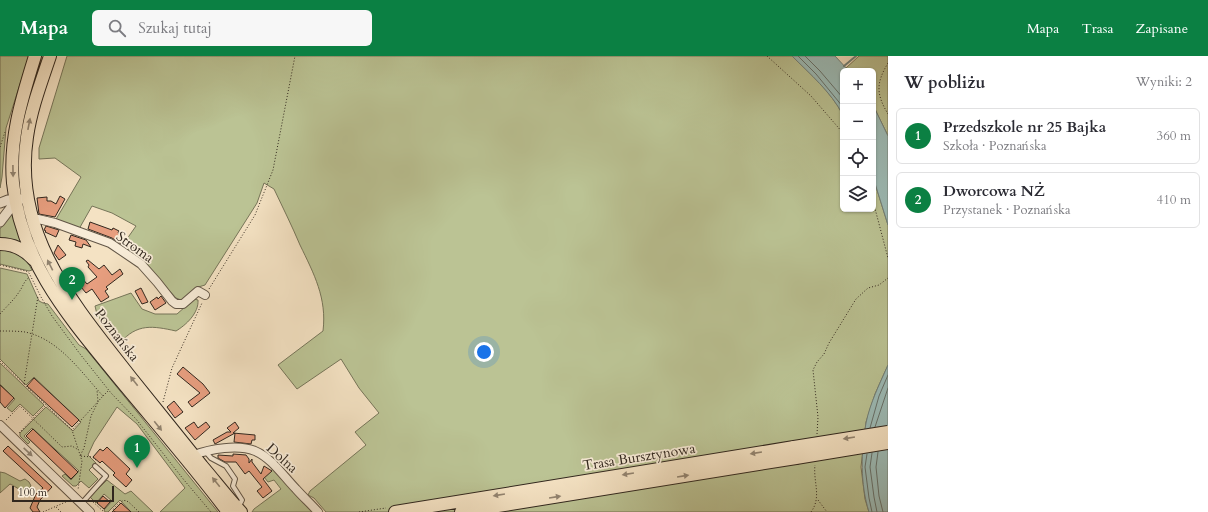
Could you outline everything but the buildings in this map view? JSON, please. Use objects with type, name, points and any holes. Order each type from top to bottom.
[{"type":"main road","name":"Poznańska","points":[[35,56],[15,126],[13,171],[22,199],[33,219],[40,244],[78,318],[235,511]]},
{"type":"main road","name":"Poznańska","points":[[50,56],[33,109],[27,138],[22,199],[24,233],[35,262],[51,290],[78,318],[158,412],[200,453],[235,511]]},
{"type":"main road","points":[[0,244],[7,244],[27,253],[35,262]]},
{"type":"main road","name":"Trasa Bursztynowa","points":[[394,512],[888,432]]},
{"type":"main road","name":"Trasa Bursztynowa","points":[[461,512],[888,443]]},
{"type":"street","points":[[0,203],[8,200],[22,199]]},
{"type":"street","points":[[0,222],[22,199]]},
{"type":"street","name":"Stroma","points":[[33,219],[54,223],[110,243],[141,264],[176,304],[183,304],[198,291],[206,295]]},
{"type":"street","points":[[1,423],[85,501],[90,512]]},
{"type":"street","name":"Dolna","points":[[200,453],[226,448],[255,451],[275,465],[318,512]]},
{"type":"lane","points":[[200,453],[226,466],[235,478],[233,486],[242,500],[235,511]]},
{"type":"lane","points":[[85,501],[106,476],[95,466]]},
{"type":"path","points":[[158,412],[165,396],[172,368],[206,295],[255,215],[270,178],[273,170],[295,56]]},
{"type":"path","points":[[767,56],[811,96],[840,130]]},
{"type":"path","points":[[888,63],[879,82],[882,104],[888,114]]},
{"type":"path","points":[[0,147],[7,128]]},
{"type":"path","points":[[876,212],[888,258]]},
{"type":"path","points":[[0,265],[29,273],[52,316],[109,390],[136,419],[211,512]]},
{"type":"path","points":[[0,314],[15,298],[23,287],[26,279],[30,277]]},
{"type":"path","points":[[817,436],[818,417],[813,370],[856,299],[868,288],[879,285],[888,278]]},
{"type":"path","points":[[24,384],[38,296]]},
{"type":"path","points":[[0,331],[15,331],[32,335],[55,345],[103,396]]},
{"type":"path","points":[[0,361],[72,430],[82,461],[78,493]]},
{"type":"path","points":[[80,456],[84,448],[91,416],[99,401],[97,389]]},
{"type":"path","points":[[72,430],[109,390]]},
{"type":"path","points":[[17,435],[46,405]]},
{"type":"path","points":[[1,423],[20,406],[62,447],[72,446],[78,450]]},
{"type":"path","points":[[811,512],[817,500],[817,486],[814,475],[814,466]]},
{"type":"path","points":[[43,512],[71,500]]},
{"type":"path","points":[[110,512],[121,500],[128,501],[139,512]]},
{"type":"path","points":[[817,500],[827,512]]},
{"type":"path","points":[[85,501],[104,512]]},
{"type":"path","points":[[55,506],[61,512]]},
{"type":"green space","points":[[0,56],[29,56],[6,128],[0,188]]},
{"type":"green space","points":[[67,56],[792,56],[827,91],[840,110],[840,212],[876,212],[876,187],[888,225],[888,365],[875,394],[866,422],[861,467],[865,499],[869,512],[326,512],[314,498],[308,495],[310,491],[366,445],[355,432],[379,413],[359,388],[341,359],[297,389],[278,365],[323,331],[324,319],[318,286],[274,189],[264,183],[257,203],[205,285],[195,288],[181,300],[176,298],[151,270],[122,246],[136,226],[112,213],[92,206],[79,229],[55,221],[81,177],[55,158],[39,159],[39,148]]},
{"type":"green space","points":[[859,56],[888,56],[888,136],[876,111],[876,68],[846,68]]},
{"type":"green space","points":[[12,212],[25,248],[0,240],[0,229]]},
{"type":"green space","points":[[0,248],[11,250],[19,254],[23,257],[32,270],[29,271],[0,264]]},
{"type":"green space","points":[[0,268],[27,274],[39,301],[48,304],[79,345],[86,349],[218,512],[160,512],[185,488],[137,424],[117,407],[94,442],[88,455],[96,463],[89,470],[98,479],[89,488],[81,481],[76,486],[73,486],[62,476],[65,474],[71,480],[79,471],[32,428],[24,436],[30,442],[28,444],[20,436],[20,433],[46,407],[73,431],[81,422],[34,377],[26,385],[0,359]]},
{"type":"green space","points":[[131,293],[142,309],[155,314],[177,314],[194,299],[198,300],[198,305],[191,318],[176,331],[153,327],[139,329],[126,337],[120,343],[101,321],[95,306]]},
{"type":"green space","points":[[0,363],[44,405],[33,416],[20,404],[12,412],[7,408],[15,399],[0,384]]},
{"type":"green space","points":[[274,468],[315,512],[252,512],[281,489],[274,480],[268,482],[264,477]]},
{"type":"green space","points":[[0,472],[20,481],[25,479],[31,486],[26,490],[23,490],[10,484],[0,493]]},
{"type":"green space","points":[[107,480],[125,494],[131,491],[153,512],[131,512],[120,500],[108,512],[105,512],[104,510],[112,501],[104,494],[96,503],[90,497]]},
{"type":"water","points":[[792,56],[835,56],[846,68],[840,68],[840,110],[826,91]]},
{"type":"water","points":[[876,111],[888,136],[888,225],[876,187]]},
{"type":"water","points":[[888,365],[888,512],[869,512],[864,490],[862,468],[864,434],[870,408]]},
{"type":"waterway","points":[[844,66],[856,56]]},
{"type":"place","name":"Dworcowa NŻ","points":[[72,300]]},
{"type":"place","name":"Przedszkole nr 25 Bajka","points":[[137,468]]}]
